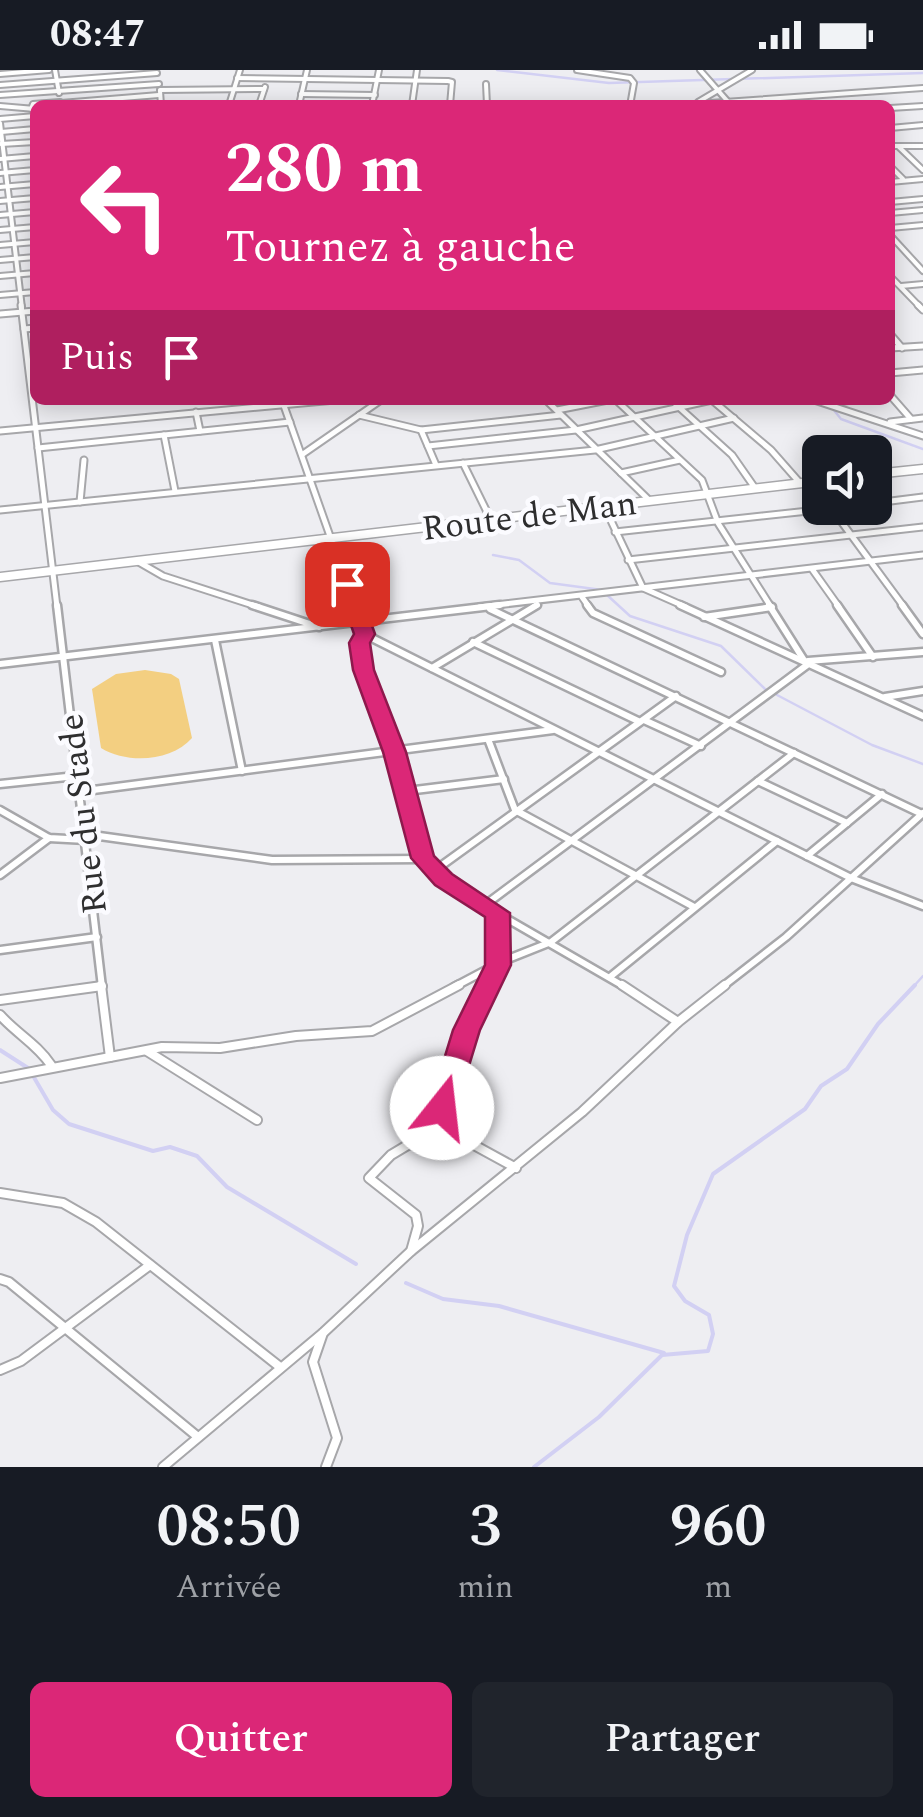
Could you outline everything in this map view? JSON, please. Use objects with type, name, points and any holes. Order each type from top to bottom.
[{"type":"highway","points":[[892,472],[919,469]]},
{"type":"highway","name":"Route de Man","points":[[0,576],[800,483]]},
{"type":"street","points":[[0,74],[52,70],[60,100]]},
{"type":"street","points":[[231,100],[240,70]]},
{"type":"street","points":[[300,100],[307,70]]},
{"type":"street","points":[[374,100],[379,70]]},
{"type":"street","points":[[413,100],[417,70]]},
{"type":"street","points":[[577,70],[630,78],[634,83],[630,100]]},
{"type":"street","points":[[700,70],[727,100]]},
{"type":"street","points":[[701,100],[752,70]]},
{"type":"street","points":[[0,84],[157,72],[160,100]]},
{"type":"street","points":[[116,73],[120,98]]},
{"type":"street","points":[[237,78],[452,81],[450,100]]},
{"type":"street","points":[[261,100],[268,79]]},
{"type":"street","points":[[486,84],[489,100]]},
{"type":"street","points":[[0,95],[118,87],[264,89]]},
{"type":"street","points":[[782,100],[844,98],[923,88]]},
{"type":"street","points":[[96,100],[159,90]]},
{"type":"street","points":[[301,94],[375,95]]},
{"type":"street","points":[[0,106],[30,109]]},
{"type":"street","points":[[912,106],[923,116]]},
{"type":"street","points":[[895,108],[923,106]]},
{"type":"street","points":[[0,121],[30,117]]},
{"type":"street","name":"Rue du Stade","points":[[0,121],[30,360]]},
{"type":"street","points":[[895,128],[923,125]]},
{"type":"street","points":[[1,132],[30,129]]},
{"type":"street","points":[[2,144],[30,142]]},
{"type":"street","points":[[895,146],[923,146]]},
{"type":"street","points":[[899,147],[923,170]]},
{"type":"street","points":[[3,158],[30,156]]},
{"type":"street","points":[[4,173],[30,170]]},
{"type":"street","points":[[895,171],[904,180]]},
{"type":"street","points":[[895,181],[923,179]]},
{"type":"street","points":[[0,187],[30,184]]},
{"type":"street","points":[[0,201],[30,198]]},
{"type":"street","points":[[895,201],[923,199]]},
{"type":"street","points":[[895,213],[923,210]]},
{"type":"street","points":[[0,215],[30,212]]},
{"type":"street","points":[[895,231],[923,225]]},
{"type":"street","points":[[916,226],[923,234]]},
{"type":"street","points":[[0,230],[30,227]]},
{"type":"street","points":[[895,238],[923,271]]},
{"type":"street","points":[[0,245],[30,242]]},
{"type":"street","points":[[0,260],[30,258]]},
{"type":"street","points":[[0,276],[30,273]]},
{"type":"street","points":[[895,282],[923,310]]},
{"type":"street","points":[[901,286],[923,284]]},
{"type":"street","points":[[0,295],[30,293]]},
{"type":"street","points":[[0,314],[30,311]]},
{"type":"street","points":[[24,329],[30,328]]},
{"type":"street","points":[[895,340],[902,348]]},
{"type":"street","points":[[895,348],[923,346]]},
{"type":"street","points":[[26,348],[30,348]]},
{"type":"street","points":[[895,373],[922,371]]},
{"type":"street","points":[[895,401],[911,419]]},
{"type":"street","name":"Rue du Stade","points":[[34,405],[110,1056]]},
{"type":"street","points":[[198,405],[200,431]]},
{"type":"street","points":[[0,431],[255,405]]},
{"type":"street","points":[[284,405],[334,538],[364,634],[851,878],[923,906]]},
{"type":"street","points":[[302,454],[373,405]]},
{"type":"street","points":[[551,405],[650,501]]},
{"type":"street","points":[[359,414],[421,430],[588,405]]},
{"type":"street","points":[[621,405],[702,480],[720,522],[807,663]]},
{"type":"street","points":[[677,405],[730,453],[755,488]]},
{"type":"street","points":[[428,446],[576,430],[688,405]]},
{"type":"street","points":[[718,405],[772,450],[800,483]]},
{"type":"street","points":[[827,405],[870,420],[923,418]]},
{"type":"street","points":[[0,510],[596,450],[734,418]]},
{"type":"street","points":[[38,448],[290,422]]},
{"type":"street","points":[[890,422],[923,436]]},
{"type":"street","points":[[421,430],[436,465]]},
{"type":"street","points":[[164,435],[176,491]]},
{"type":"street","points":[[80,502],[84,460]]},
{"type":"street","points":[[621,473],[682,460]]},
{"type":"street","points":[[463,463],[491,520]]},
{"type":"street","points":[[919,469],[923,477]]},
{"type":"street","points":[[892,501],[923,498]]},
{"type":"street","points":[[604,506],[643,588],[923,716]]},
{"type":"street","points":[[615,532],[802,512]]},
{"type":"street","points":[[844,525],[923,634]]},
{"type":"street","points":[[628,560],[923,527]]},
{"type":"street","points":[[0,664],[923,555]]},
{"type":"street","points":[[137,561],[163,576],[320,628]]},
{"type":"street","points":[[812,569],[874,658]]},
{"type":"street","points":[[582,597],[594,613],[721,672]]},
{"type":"street","points":[[431,669],[547,600]]},
{"type":"street","points":[[704,617],[772,607]]},
{"type":"street","points":[[163,1467],[324,1332],[410,1252],[516,1168],[678,1022],[786,937],[923,813],[488,608]]},
{"type":"street","points":[[364,634],[359,643],[363,670],[395,752],[423,858],[434,872],[678,1022]]},
{"type":"street","points":[[214,640],[242,771]]},
{"type":"street","points":[[473,642],[702,747]]},
{"type":"street","points":[[485,905],[702,747],[807,663],[923,652]]},
{"type":"street","points":[[881,698],[923,692]]},
{"type":"street","points":[[434,872],[676,696]]},
{"type":"street","points":[[78,792],[556,730]]},
{"type":"street","points":[[488,739],[515,810],[694,907]]},
{"type":"street","points":[[0,1078],[51,1065],[176,1046],[252,1046],[310,1034],[358,1035],[551,942],[794,753]]},
{"type":"street","points":[[0,784],[76,776]]},
{"type":"street","points":[[407,791],[504,779]]},
{"type":"street","points":[[758,781],[847,823]]},
{"type":"street","points":[[806,856],[882,794]]},
{"type":"street","points":[[0,810],[49,838],[86,837],[272,860],[423,858]]},
{"type":"street","points":[[0,875],[49,838]]},
{"type":"street","points":[[610,978],[776,841]]},
{"type":"street","points":[[410,1252],[418,1226],[416,1215],[370,1178],[391,1155],[431,1130],[442,1115],[466,1030],[498,965],[497,913]]},
{"type":"street","points":[[0,950],[97,937]]},
{"type":"street","points":[[0,1000],[102,986]]},
{"type":"street","points":[[0,1014],[20,1037],[38,1045],[51,1065]]},
{"type":"street","points":[[146,1050],[257,1120]]},
{"type":"street","points":[[442,1115],[460,1127],[474,1145],[516,1168]]},
{"type":"street","points":[[0,1194],[64,1203],[96,1222],[280,1367]]},
{"type":"street","points":[[0,1370],[21,1362],[150,1265]]},
{"type":"street","points":[[0,1279],[67,1327],[198,1437]]},
{"type":"street","points":[[324,1332],[313,1362],[337,1438],[326,1467]]},
{"type":"shaded area","points":[[145,670],[179,679],[192,738],[161,756],[123,757],[101,748],[92,689],[116,674]]},
{"type":"waterway","points":[[497,70],[609,83],[923,73]]},
{"type":"waterway","points":[[833,409],[841,419],[923,449]]},
{"type":"waterway","points":[[493,555],[519,560],[550,583],[602,590]]},
{"type":"waterway","points":[[607,595],[630,616],[721,646],[766,690]]},
{"type":"waterway","points":[[777,695],[872,745],[923,764]]},
{"type":"waterway","points":[[913,987],[923,976]]},
{"type":"waterway","points":[[534,1467],[599,1417],[662,1355],[708,1351],[713,1334],[709,1315],[685,1301],[674,1286],[687,1235],[713,1174],[805,1109],[821,1086],[847,1069],[878,1024],[915,985]]},
{"type":"waterway","points":[[0,1050],[28,1068]]},
{"type":"waterway","points":[[32,1074],[53,1110],[69,1124],[153,1151],[170,1147],[197,1156],[227,1187],[356,1264]]},
{"type":"waterway","points":[[406,1283],[443,1299],[499,1306],[664,1353]]},
{"type":"route","points":[[347,584],[364,634],[359,643],[363,670],[395,752],[423,858],[444,880],[497,913],[498,965],[466,1030],[442,1108]]}]
